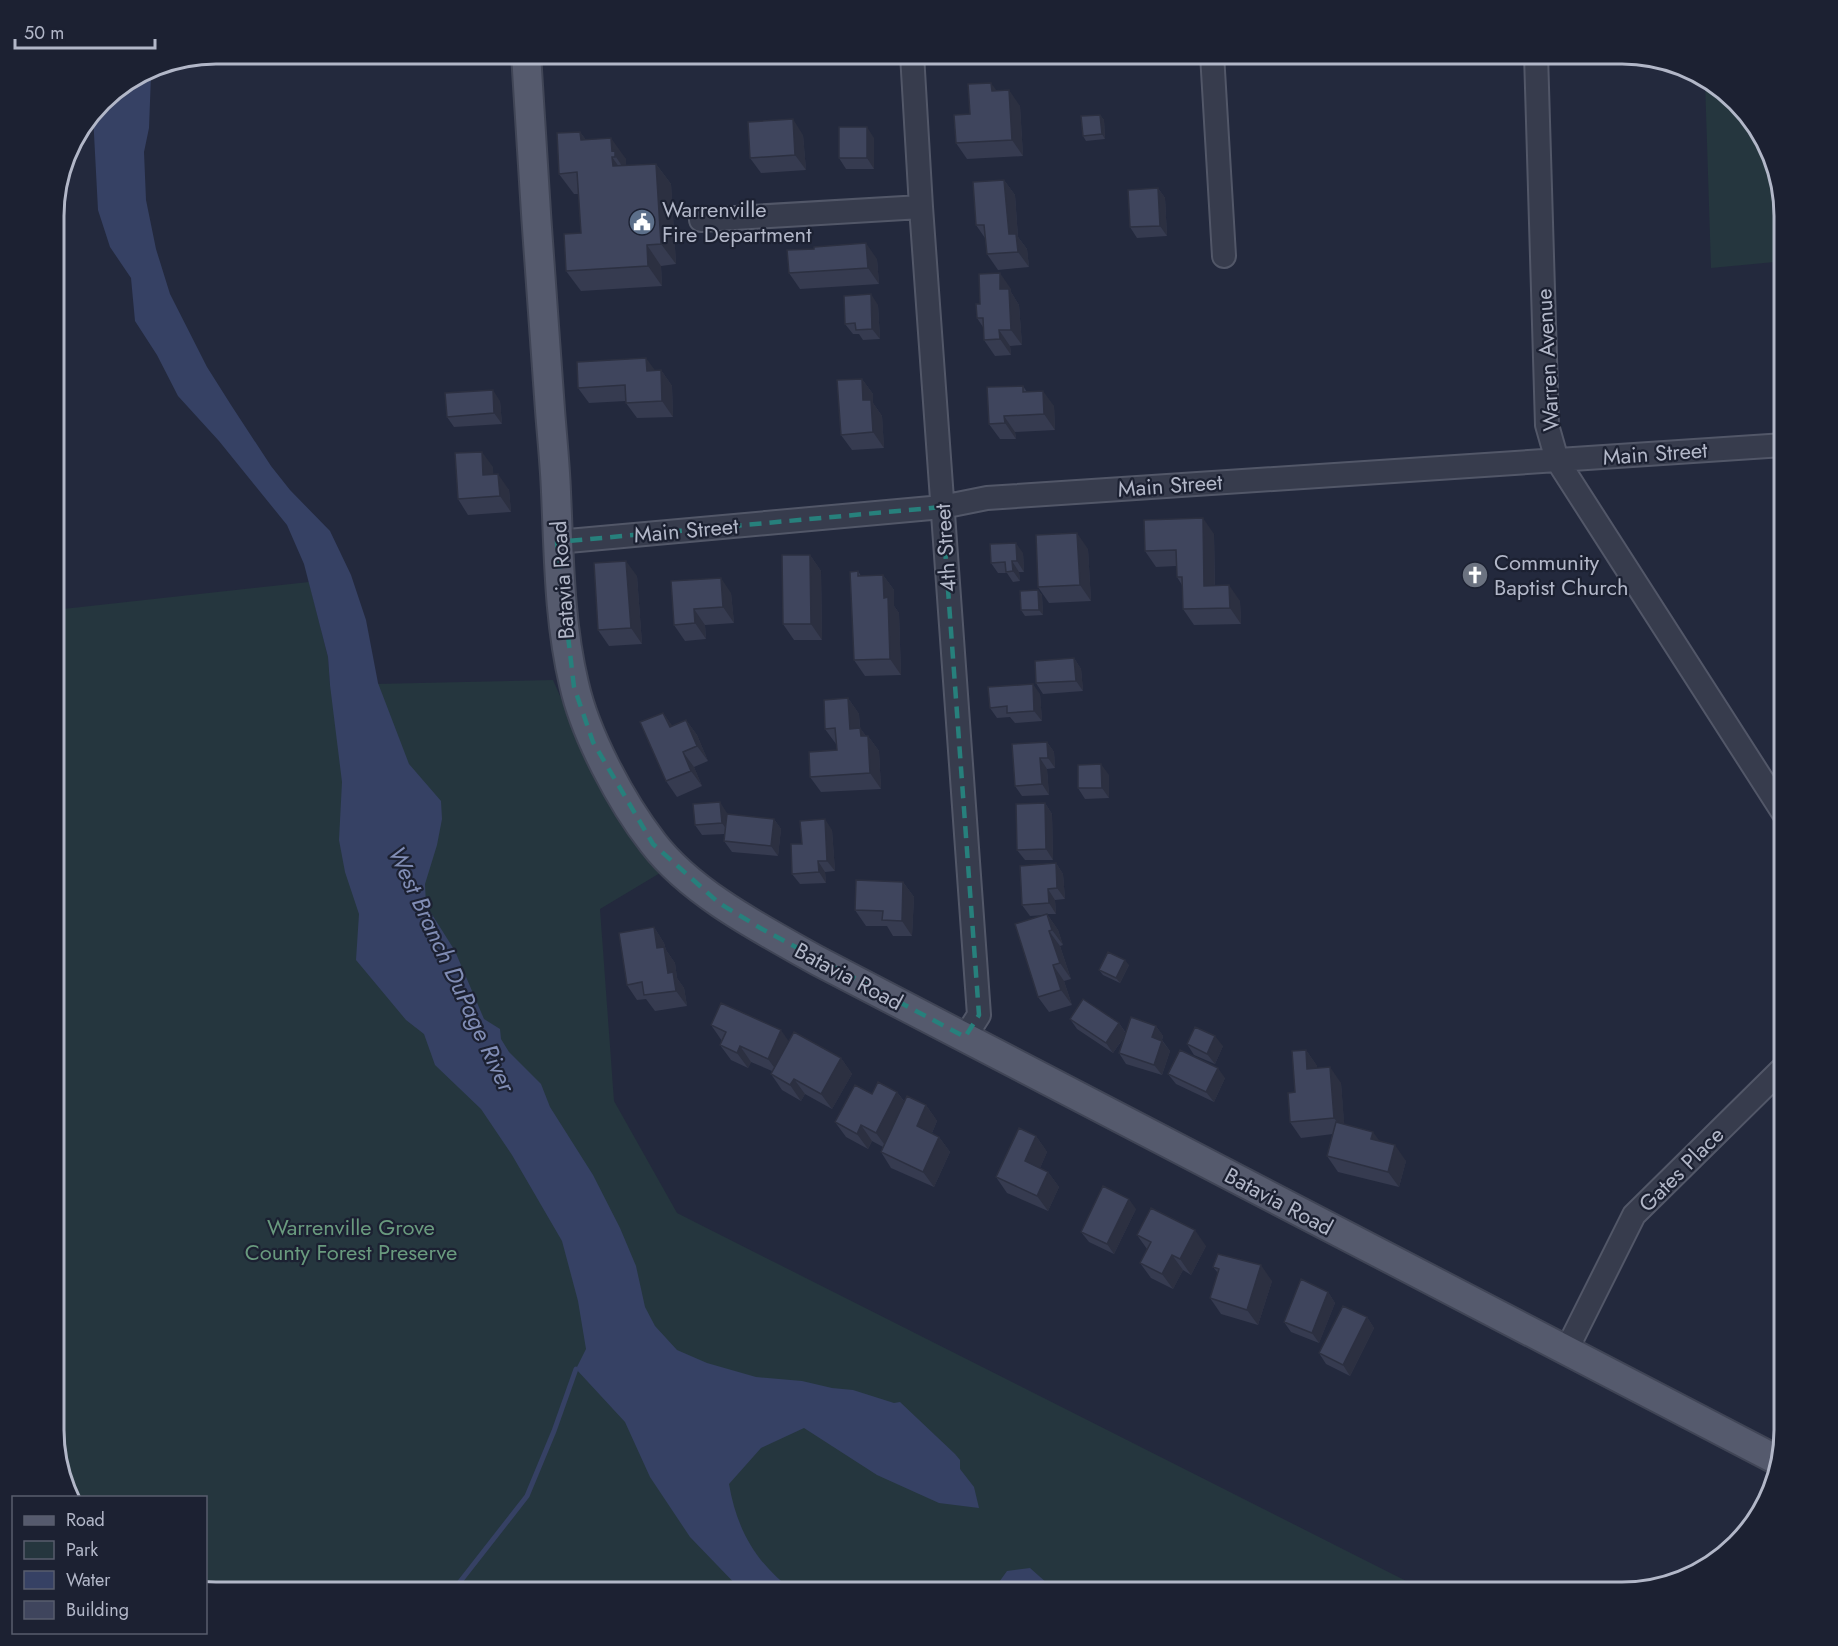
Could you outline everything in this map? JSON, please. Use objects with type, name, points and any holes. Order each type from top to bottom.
[{"type":"main road","name":"Batavia Road","points":[[527,65],[556,489],[559,581],[566,643],[574,687],[593,742],[630,809],[653,844],[676,868],[719,903],[818,961],[1771,1457]]},
{"type":"street","points":[[1213,64],[1224,255]]},
{"type":"street","name":"Warren Avenue","points":[[1536,64],[1547,425],[1557,460],[1773,797]]},
{"type":"street","name":"4th Street","points":[[913,65],[979,1015],[965,1037]]},
{"type":"street","points":[[701,220],[921,207]]},
{"type":"street","name":"Main Street","points":[[557,542],[942,507],[987,498],[1773,446]]},
{"type":"street","name":"Gates Place","points":[[1566,1351],[1635,1215],[1773,1077]]},
{"type":"highlighted area","points":[[942,507],[979,1015],[965,1037],[762,929],[719,903],[653,844],[593,742],[574,687],[557,542]]},
{"type":"green space","points":[[1705,90],[1729,109],[1753,140],[1765,167],[1771,187],[1773,206],[1773,262],[1711,268]]},
{"type":"green space","name":"Warrenville Grove County Forest Preserve","points":[[309,582],[328,657],[330,685],[553,680],[587,757],[617,814],[660,873],[600,909],[614,1101],[677,1213],[1408,1582],[216,1582],[207,1581],[207,1496],[80,1496],[67,1459],[65,1440],[65,609]]},
{"type":"water","name":"West Branch DuPage River","points":[[151,79],[149,128],[144,152],[146,200],[156,249],[170,294],[207,367],[231,405],[271,466],[290,490],[330,531],[351,575],[366,620],[378,683],[409,764],[441,801],[442,819],[437,845],[425,884],[426,905],[455,951],[484,1019],[500,1029],[501,1039],[509,1052],[541,1084],[550,1107],[593,1175],[636,1266],[645,1307],[655,1326],[677,1350],[707,1363],[756,1377],[802,1381],[853,1390],[894,1403],[900,1402],[960,1460],[960,1469],[974,1487],[979,1508],[939,1503],[877,1475],[804,1428],[761,1448],[729,1484],[737,1516],[750,1545],[769,1570],[782,1582],[733,1582],[690,1537],[650,1477],[625,1422],[576,1369],[586,1349],[578,1301],[562,1241],[512,1155],[481,1109],[435,1065],[424,1034],[406,1020],[356,960],[359,914],[345,872],[339,840],[342,782],[328,657],[304,564],[287,525],[219,441],[178,396],[157,355],[135,321],[131,278],[110,247],[98,210],[94,127],[124,96]]},
{"type":"water","points":[[1030,1568],[1046,1582],[999,1582],[1007,1571]]},
{"type":"building","points":[[991,83],[992,91],[1009,90],[1012,140],[956,143],[954,115],[970,114],[968,84]]},
{"type":"building","points":[[1100,115],[1102,134],[1083,136],[1081,116]]},
{"type":"building","points":[[793,119],[795,155],[750,158],[748,122]]},
{"type":"building","points":[[839,127],[867,127],[867,158],[839,158]]},
{"type":"building","name":"Warrenville Fire Department","points":[[580,132],[581,140],[611,138],[612,151],[615,150],[615,157],[612,157],[613,166],[656,164],[661,244],[647,245],[648,266],[566,271],[564,234],[581,233],[577,172],[559,174],[557,133]]},
{"type":"building","points":[[1004,180],[1009,234],[1016,234],[1018,252],[987,254],[984,225],[976,225],[973,182]]},
{"type":"building","points":[[1158,188],[1160,226],[1130,227],[1128,190]]},
{"type":"building","points":[[866,243],[868,268],[789,273],[787,250]]},
{"type":"building","points":[[1000,273],[1000,289],[1009,289],[1011,330],[999,330],[1000,339],[984,340],[983,318],[977,318],[976,304],[980,304],[979,274]]},
{"type":"building","points":[[871,294],[872,329],[856,330],[855,323],[845,324],[844,296]]},
{"type":"building","points":[[646,358],[647,371],[661,370],[662,401],[626,403],[625,385],[578,388],[577,362]]},
{"type":"building","points":[[862,379],[863,400],[871,400],[873,432],[841,435],[837,380]]},
{"type":"building","points":[[1023,386],[1023,392],[1043,391],[1044,414],[1004,416],[1005,423],[989,424],[987,387]]},
{"type":"building","points":[[493,390],[494,413],[447,417],[445,393]]},
{"type":"building","points":[[482,452],[483,475],[498,474],[500,496],[458,499],[455,453]]},
{"type":"building","points":[[1203,518],[1204,586],[1229,585],[1230,608],[1183,609],[1182,577],[1177,577],[1176,550],[1145,551],[1144,520]]},
{"type":"building","points":[[1077,533],[1080,585],[1038,587],[1036,535]]},
{"type":"building","points":[[1016,543],[1017,561],[1012,561],[1013,571],[1006,572],[1005,562],[991,563],[990,544]]},
{"type":"building","points":[[782,555],[810,555],[811,624],[783,624]]},
{"type":"building","points":[[626,561],[631,628],[598,630],[594,563]]},
{"type":"building","points":[[858,571],[858,576],[883,575],[884,598],[888,597],[890,659],[854,660],[850,572]]},
{"type":"building","points":[[721,578],[723,607],[694,609],[695,623],[674,625],[671,581]]},
{"type":"building","points":[[1038,590],[1039,610],[1021,610],[1020,591]]},
{"type":"building","points":[[1074,658],[1076,681],[1036,683],[1035,661]]},
{"type":"building","points":[[1033,684],[1034,711],[1007,713],[1007,706],[990,708],[988,687]]},
{"type":"building","points":[[848,698],[850,729],[860,728],[861,736],[868,736],[870,773],[810,777],[809,752],[837,750],[835,728],[825,729],[824,700]]},
{"type":"building","points":[[663,713],[670,727],[686,720],[697,746],[683,752],[691,771],[666,781],[640,722]]},
{"type":"building","points":[[1047,742],[1048,758],[1040,758],[1042,784],[1015,786],[1012,744]]},
{"type":"building","points":[[1101,764],[1102,788],[1078,788],[1078,765]]},
{"type":"building","points":[[720,802],[722,823],[695,825],[693,804]]},
{"type":"building","points":[[1045,803],[1046,849],[1017,850],[1016,804]]},
{"type":"building","points":[[727,814],[774,819],[771,846],[724,841]]},
{"type":"building","points":[[825,819],[827,861],[818,861],[819,872],[792,874],[791,844],[802,844],[800,821]]},
{"type":"building","points":[[1056,863],[1057,888],[1048,889],[1049,903],[1022,905],[1020,866]]},
{"type":"building","points":[[856,880],[903,882],[902,921],[882,920],[883,911],[855,910]]},
{"type":"building","points":[[1047,914],[1052,930],[1049,931],[1060,963],[1053,965],[1061,990],[1038,997],[1015,924]]},
{"type":"building","points":[[654,927],[657,948],[664,947],[668,973],[673,972],[676,991],[644,995],[642,982],[627,985],[619,933]]},
{"type":"building","points":[[1108,952],[1125,960],[1116,978],[1099,970]]},
{"type":"building","points":[[1083,999],[1119,1023],[1106,1043],[1070,1019]]},
{"type":"building","points":[[721,1003],[781,1030],[768,1059],[740,1046],[737,1053],[720,1045],[726,1032],[711,1025]]},
{"type":"building","points":[[1131,1017],[1156,1026],[1152,1037],[1162,1041],[1154,1065],[1119,1053]]},
{"type":"building","points":[[1195,1027],[1215,1036],[1207,1054],[1187,1044]]},
{"type":"building","points":[[794,1032],[841,1058],[821,1094],[794,1079],[790,1085],[771,1074]]},
{"type":"building","points":[[1180,1050],[1218,1068],[1206,1092],[1168,1074]]},
{"type":"building","points":[[1306,1050],[1307,1069],[1330,1067],[1334,1118],[1290,1122],[1288,1093],[1295,1092],[1292,1051]]},
{"type":"building","points":[[878,1082],[897,1092],[876,1133],[861,1125],[857,1134],[835,1122],[855,1085],[872,1094]]},
{"type":"building","points":[[907,1096],[926,1105],[917,1126],[939,1137],[923,1172],[881,1152]]},
{"type":"building","points":[[1336,1122],[1373,1132],[1371,1139],[1395,1145],[1388,1172],[1327,1156]]},
{"type":"building","points":[[1019,1128],[1036,1136],[1025,1161],[1048,1172],[1037,1196],[996,1177]]},
{"type":"building","points":[[1103,1186],[1129,1199],[1107,1244],[1081,1232]]},
{"type":"building","points":[[1151,1208],[1195,1230],[1180,1259],[1172,1255],[1162,1274],[1140,1263],[1151,1242],[1137,1235]]},
{"type":"building","points":[[1218,1254],[1261,1265],[1247,1310],[1210,1298],[1219,1269],[1213,1267]]},
{"type":"building","points":[[1301,1279],[1328,1292],[1312,1333],[1284,1322]]},
{"type":"building","points":[[1343,1306],[1367,1317],[1343,1365],[1319,1353]]},
{"type":"waterway","points":[[460,1582],[527,1496],[576,1369]]},
{"type":"place","name":"Warrenville Fire Department","points":[[642,222]]},
{"type":"place","name":"Community Baptist Church","points":[[1475,575]]}]
